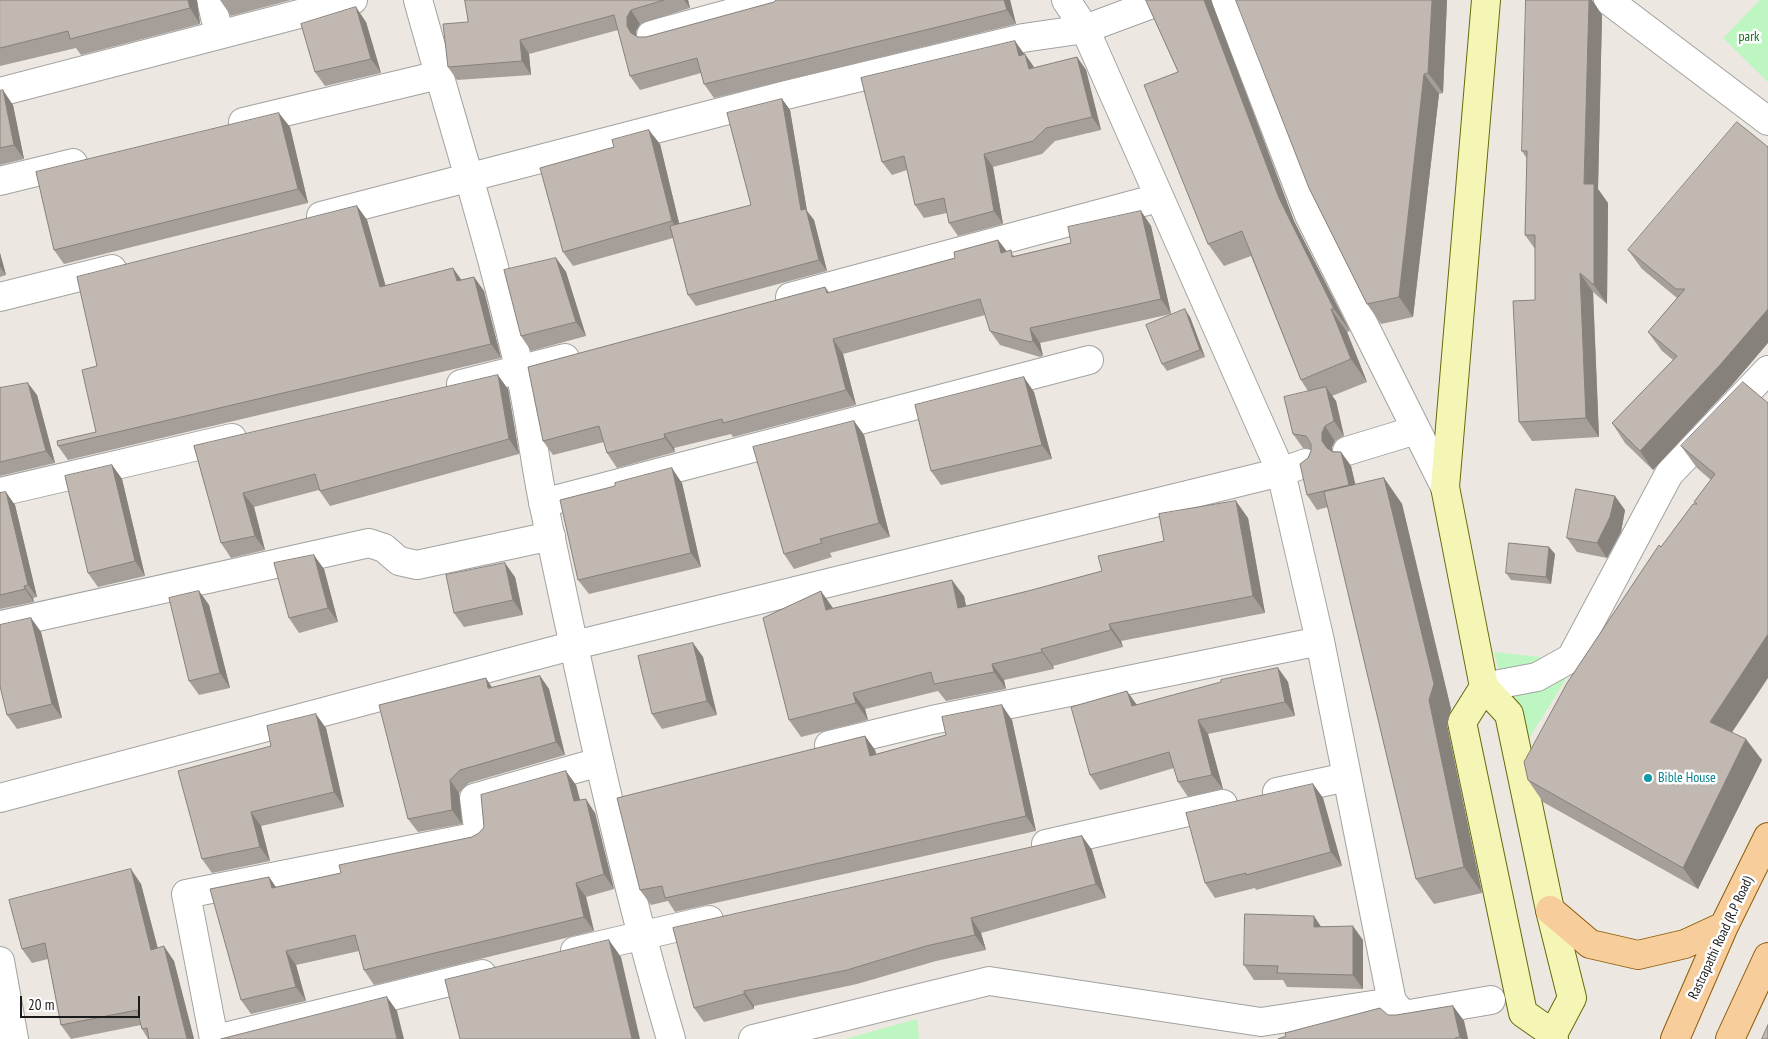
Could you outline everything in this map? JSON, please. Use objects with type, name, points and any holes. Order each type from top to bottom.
[{"type":"main road","points":[[1484,687],[1462,722],[1523,1013],[1554,1036],[1572,998],[1550,910],[1509,714],[1484,687],[1445,487],[1486,0]]},
{"type":"main road","name":"Rastrapathi Road (R.P Road)","points":[[1675,1039],[1724,926],[1768,837]]},
{"type":"main road","points":[[1550,910],[1590,944],[1638,955],[1685,944],[1724,926]]},
{"type":"main road","points":[[1730,1039],[1768,957]]},
{"type":"street","points":[[211,0],[219,34]]},
{"type":"street","points":[[0,92],[353,0]]},
{"type":"street","points":[[418,0],[471,178],[520,370],[543,503],[607,801],[640,936],[671,1039]]},
{"type":"street","points":[[651,35],[779,0]]},
{"type":"street","points":[[1066,0],[1085,29],[1158,198],[1281,472],[1320,641],[1392,1002],[1404,1015],[1491,1000]]},
{"type":"street","points":[[298,222],[786,95],[1023,38],[1085,29],[1163,0]]},
{"type":"street","points":[[1226,0],[1309,215],[1445,487]]},
{"type":"street","points":[[1608,0],[1768,121]]},
{"type":"street","points":[[220,128],[439,75]]},
{"type":"street","points":[[0,181],[95,158]]},
{"type":"street","points":[[767,303],[1158,198]]},
{"type":"street","points":[[0,297],[135,263]]},
{"type":"street","points":[[433,390],[520,370],[586,352]]},
{"type":"street","points":[[543,503],[1089,360]]},
{"type":"street","points":[[1484,687],[1536,677],[1571,658],[1669,474],[1768,370]]},
{"type":"street","points":[[1347,451],[1416,430]]},
{"type":"street","points":[[0,492],[260,431]]},
{"type":"street","points":[[0,798],[575,645],[1281,472],[1306,463]]},
{"type":"street","points":[[0,625],[369,543],[384,548],[399,560],[418,565],[551,536]]},
{"type":"street","points":[[808,751],[932,720],[1320,641]]},
{"type":"street","points":[[505,968],[215,1039],[186,894],[479,836],[474,798],[599,762]]},
{"type":"street","points":[[1018,851],[1347,776]]},
{"type":"street","points":[[607,801],[636,794]]},
{"type":"street","points":[[554,957],[737,914]]},
{"type":"street","points":[[0,961],[8,1026]]},
{"type":"street","points":[[753,1039],[989,981],[1261,1031],[1392,1002]]},
{"type":"green space","name":"park","points":[[1760,0],[1768,0],[1768,82],[1723,38]]},
{"type":"green space","points":[[1494,652],[1577,661],[1520,753]]},
{"type":"green space","points":[[917,1019],[919,1039],[845,1039]]},
{"type":"building","points":[[0,0],[188,0],[190,8],[70,39],[68,31],[0,48]]},
{"type":"building","points":[[465,0],[664,0],[631,10],[627,17],[627,26],[631,33],[638,37],[646,37],[776,0],[1004,0],[1007,10],[704,84],[697,58],[630,76],[614,15],[520,40],[522,61],[448,67],[443,24],[468,22]]},
{"type":"building","points":[[1146,0],[1204,0],[1279,198],[1334,309],[1331,309],[1351,359],[1301,380],[1242,231],[1208,244],[1144,85],[1178,72]]},
{"type":"building","points":[[1236,0],[1432,0],[1428,73],[1424,74],[1399,297],[1367,304],[1309,188]]},
{"type":"building","points":[[1526,0],[1589,0],[1584,184],[1594,184],[1594,285],[1580,273],[1586,418],[1519,422],[1513,301],[1535,300],[1535,235],[1525,235],[1527,151],[1522,151]]},
{"type":"building","points":[[356,7],[371,59],[315,72],[301,24]]},
{"type":"building","points":[[1015,41],[1019,56],[1025,54],[1029,69],[1077,57],[1092,117],[1046,128],[1033,141],[984,154],[994,211],[949,223],[944,198],[915,205],[904,156],[882,162],[861,78]]},
{"type":"building","points":[[3,90],[14,145],[0,148],[0,91]]},
{"type":"building","points":[[782,99],[801,210],[806,209],[819,260],[688,295],[670,226],[751,205],[727,113]]},
{"type":"building","points":[[279,113],[298,189],[54,250],[36,172]]},
{"type":"building","points":[[1737,122],[1768,147],[1768,309],[1720,365],[1640,451],[1612,423],[1677,356],[1648,332],[1685,289],[1676,289],[1628,250]]},
{"type":"building","points":[[649,130],[672,221],[563,252],[540,168],[614,147],[612,140]]},
{"type":"building","points":[[357,206],[380,287],[453,268],[457,281],[474,277],[491,344],[58,446],[57,441],[96,432],[82,370],[97,366],[77,277]]},
{"type":"building","points":[[1141,211],[1161,299],[1030,328],[1033,341],[1030,342],[990,331],[980,299],[833,339],[846,390],[723,423],[722,419],[664,434],[665,438],[607,453],[599,426],[543,441],[528,367],[825,287],[827,293],[955,258],[954,252],[998,240],[1001,253],[1011,250],[1012,257],[1071,243],[1068,227]]},
{"type":"building","points":[[556,258],[576,322],[521,336],[504,270]]},
{"type":"building","points":[[1185,309],[1200,350],[1162,364],[1146,325]]},
{"type":"building","points":[[498,375],[509,439],[320,491],[315,474],[243,493],[255,536],[221,543],[194,446]]},
{"type":"building","points":[[1024,377],[1042,445],[931,471],[915,405]]},
{"type":"building","points":[[1743,382],[1768,403],[1768,634],[1710,722],[1746,739],[1683,868],[1528,780],[1524,762],[1567,683],[1659,545],[1661,547],[1693,504],[1697,504],[1694,502],[1715,474],[1681,446]]},
{"type":"building","points":[[28,383],[46,451],[0,462],[0,388]]},
{"type":"building","points":[[1326,387],[1334,421],[1325,426],[1322,433],[1322,441],[1333,452],[1341,452],[1349,485],[1307,495],[1300,464],[1308,458],[1311,444],[1306,436],[1293,434],[1284,397]]},
{"type":"building","points":[[854,421],[879,523],[820,539],[822,543],[784,554],[753,447]]},
{"type":"building","points":[[112,465],[135,561],[88,573],[65,476]]},
{"type":"building","points":[[672,468],[691,553],[578,580],[560,500],[615,486],[615,483]]},
{"type":"building","points":[[1384,478],[1434,684],[1429,700],[1464,867],[1416,879],[1324,492]]},
{"type":"building","points":[[1576,489],[1615,496],[1610,517],[1597,543],[1567,538]]},
{"type":"building","points":[[6,492],[28,585],[24,586],[25,589],[0,595],[0,493]]},
{"type":"building","points":[[1236,501],[1253,596],[1109,624],[1111,630],[1041,649],[1042,652],[992,664],[994,672],[934,684],[931,672],[853,693],[856,703],[789,720],[763,618],[821,591],[826,610],[952,580],[958,608],[1028,591],[1102,571],[1098,556],[1164,541],[1159,514]]},
{"type":"building","points":[[1509,543],[1549,547],[1546,577],[1506,573]]},
{"type":"building","points":[[314,555],[328,608],[289,618],[274,563]]},
{"type":"building","points":[[505,563],[513,600],[454,613],[446,575]]},
{"type":"building","points":[[199,591],[220,673],[189,681],[169,598]]},
{"type":"building","points":[[31,618],[52,704],[7,715],[0,686],[0,625]]},
{"type":"building","points":[[693,643],[707,701],[652,714],[638,656]]},
{"type":"building","points":[[1278,668],[1285,702],[1198,720],[1212,775],[1178,782],[1169,752],[1090,775],[1071,707],[1127,691],[1132,706],[1221,682],[1221,680]]},
{"type":"building","points":[[540,676],[556,742],[460,770],[450,780],[452,810],[408,819],[379,705],[486,678],[488,688]]},
{"type":"building","points":[[1002,705],[1026,816],[665,898],[662,886],[640,890],[617,798],[865,736],[870,756],[946,735],[942,717]]},
{"type":"building","points":[[316,714],[334,792],[251,812],[260,847],[202,859],[178,771],[271,746],[267,726]]},
{"type":"building","points":[[566,771],[574,801],[586,799],[604,874],[576,883],[584,917],[364,970],[355,935],[286,951],[296,987],[241,1000],[210,889],[269,877],[272,888],[341,873],[339,865],[472,837],[484,827],[481,795]]},
{"type":"building","points":[[1313,784],[1331,852],[1246,875],[1246,873],[1205,883],[1186,813]]},
{"type":"building","points":[[1082,836],[1096,884],[971,918],[975,935],[926,946],[847,970],[744,991],[744,994],[694,1008],[673,928]]},
{"type":"building","points":[[131,869],[151,950],[164,946],[187,1039],[149,1039],[147,1028],[142,1029],[137,1010],[61,1025],[45,943],[22,949],[9,900]]},
{"type":"building","points":[[1245,914],[1314,916],[1314,927],[1353,926],[1353,975],[1277,973],[1278,966],[1244,965]]},
{"type":"building","points":[[609,940],[632,1039],[460,1039],[445,980]]},
{"type":"building","points":[[387,997],[397,1039],[221,1039]]},
{"type":"building","points":[[1453,1006],[1460,1037],[1455,1039],[1278,1039],[1286,1036],[1285,1033],[1380,1008],[1388,1015],[1396,1015]]},
{"type":"building","points":[[1768,1025],[1768,1039],[1762,1039]]},
{"type":"place","name":"Bible House","points":[[1648,778]]}]
